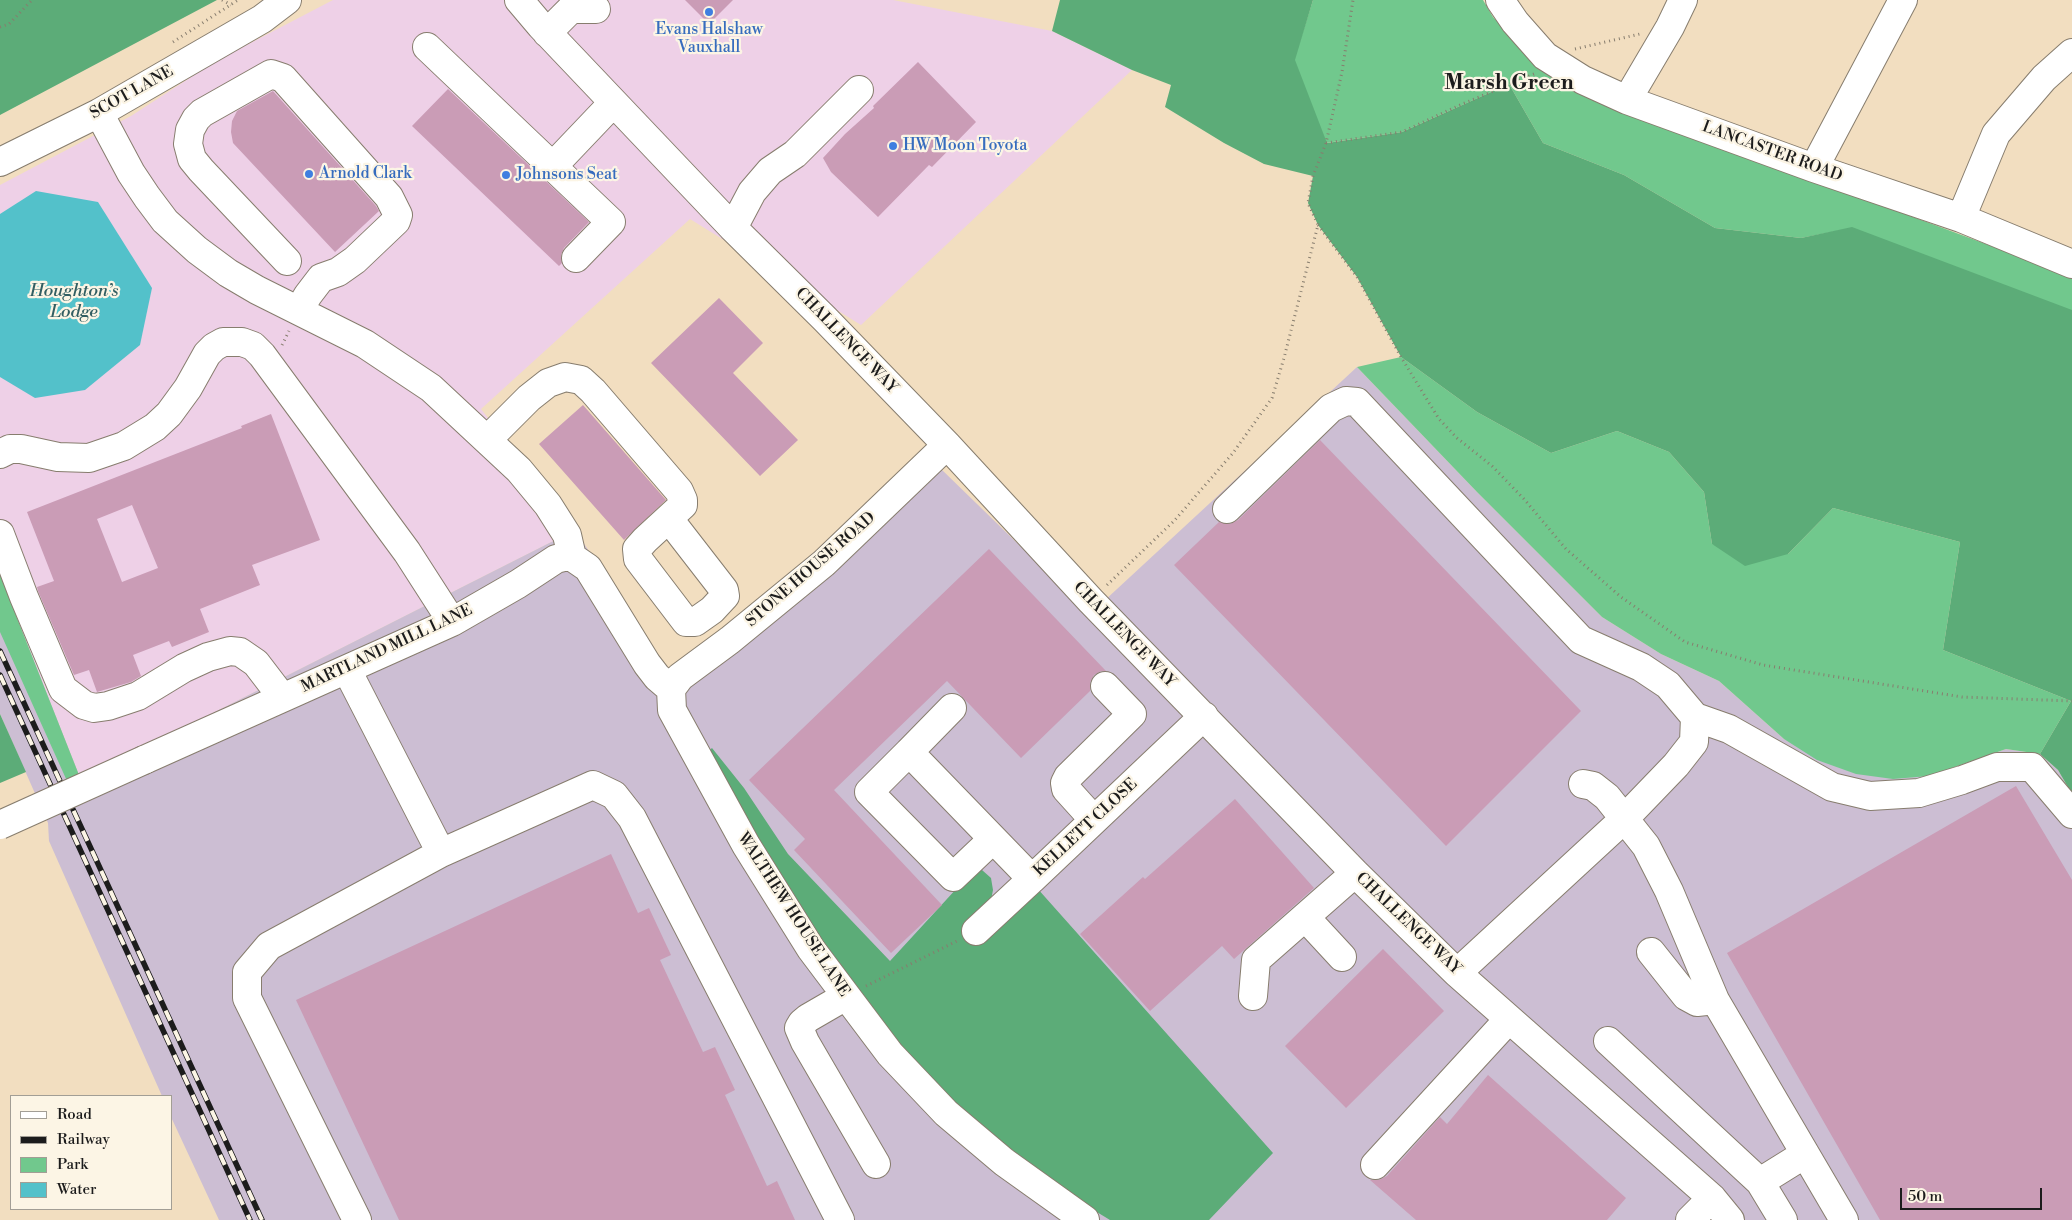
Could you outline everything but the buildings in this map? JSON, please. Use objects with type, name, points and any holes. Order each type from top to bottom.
[{"type":"street","name":"SCOT LANE","points":[[0,162],[99,113],[287,0]]},
{"type":"street","name":"SCOT LANE","points":[[269,10],[311,0]]},
{"type":"street","name":"CHALLENGE WAY","points":[[508,0],[544,30]]},
{"type":"street","name":"CHALLENGE WAY","points":[[519,0],[544,30],[733,228],[825,319],[947,445],[1091,601],[1355,873],[1456,972],[1712,1198],[1730,1220]]},
{"type":"street","name":"LANCASTER ROAD","points":[[1500,0],[1515,22],[1553,60],[1583,80],[1627,100],[1814,168],[1961,218],[2072,264]]},
{"type":"street","points":[[1627,100],[1670,27],[1683,0]]},
{"type":"street","points":[[1814,168],[1903,0]]},
{"type":"street","points":[[544,30],[571,9],[596,9]]},
{"type":"street","points":[[427,47],[611,222],[576,258]]},
{"type":"street","points":[[1961,218],[1996,134],[2044,78],[2072,53]]},
{"type":"street","points":[[287,261],[201,170],[192,159],[188,144],[190,130],[202,112],[270,74],[283,78],[389,197],[398,215],[396,221],[355,260],[338,272],[321,278],[300,310]]},
{"type":"street","points":[[733,228],[752,192],[770,171],[795,154],[859,90]]},
{"type":"street","points":[[553,166],[614,103]]},
{"type":"street","points":[[99,113],[147,197],[166,221],[197,250],[228,273],[257,290],[365,344],[431,388],[519,470],[548,505],[567,535],[572,557],[588,568],[647,664],[662,682],[671,689]]},
{"type":"street","points":[[0,454],[10,450],[21,449],[58,457],[89,458],[124,446],[155,427],[169,414],[214,346],[223,342],[242,342],[253,346],[270,365],[407,552],[452,622]]},
{"type":"street","points":[[488,440],[529,398],[548,383],[565,377],[581,380],[593,391],[678,491],[683,500],[683,506],[668,519]]},
{"type":"street","points":[[1227,509],[1331,408],[1346,401],[1357,402],[1581,640],[1642,668],[1668,685],[1696,717],[1729,728],[1832,787],[1870,796],[1919,793],[1997,767],[2032,767],[2072,814]]},
{"type":"street","name":"STONE HOUSE ROAD","points":[[671,689],[680,678],[730,640],[824,563],[947,445]]},
{"type":"street","points":[[0,534],[63,689],[84,705],[94,708],[108,706],[138,696],[184,668],[208,657],[230,652],[240,652],[256,663],[282,697]]},
{"type":"street","name":"MARTLAND MILL LANE","points":[[0,825],[452,622],[518,584],[556,559],[572,557]]},
{"type":"street","points":[[347,670],[441,853]]},
{"type":"street","points":[[1094,820],[1066,789],[1065,783],[1068,777],[1132,714],[1105,686]]},
{"type":"street","name":"WALTHEW HOUSE LANE","points":[[671,689],[672,710],[746,845],[811,949],[890,1054],[946,1113],[1004,1162],[1085,1220]]},
{"type":"street","points":[[952,708],[869,792],[953,876],[992,840]]},
{"type":"street","name":"KELLETT CLOSE","points":[[909,752],[992,840],[1032,879],[1204,716]]},
{"type":"street","points":[[1456,972],[1624,818],[1676,765],[1694,742],[1696,717]]},
{"type":"street","points":[[1582,784],[1593,786],[1607,796],[1646,846],[1669,891],[1715,1000],[1844,1220]]},
{"type":"street","points":[[357,1220],[247,998],[247,972],[269,946],[441,853],[593,785],[614,795],[632,818],[840,1220]]},
{"type":"street","points":[[1253,996],[1256,960],[1355,873]]},
{"type":"street","points":[[976,931],[1032,879]]},
{"type":"street","points":[[1305,917],[1342,958]]},
{"type":"street","points":[[1651,952],[1686,996],[1697,1002],[1715,1000]]},
{"type":"street","points":[[846,996],[802,1022],[799,1028],[805,1042],[876,1164]]},
{"type":"street","points":[[1375,1166],[1509,1019]]},
{"type":"street","points":[[1608,1041],[1729,1151],[1760,1182],[1783,1220]]},
{"type":"street","points":[[1760,1182],[1805,1154]]},
{"type":"street","points":[[1690,1220],[1712,1198]]},
{"type":"path","points":[[0,27],[9,24],[32,0]]},
{"type":"path","points":[[222,0],[231,4]]},
{"type":"path","points":[[1353,0],[1342,72],[1326,144],[1313,176],[1308,203],[1318,225],[1357,276],[1401,357],[1439,419],[1457,438],[1492,466],[1524,499],[1566,549],[1621,597],[1684,642],[1763,665],[1962,697],[2072,701]]},
{"type":"path","points":[[1326,144],[1402,132],[1553,60],[1670,27]]},
{"type":"path","points":[[1091,601],[1174,521],[1233,453],[1272,398],[1318,225]]},
{"type":"path","points":[[270,365],[300,310]]},
{"type":"path","points":[[846,996],[976,931]]},
{"type":"shaded area","points":[[333,0],[893,0],[1052,31],[1132,70],[861,325],[690,219],[481,409],[575,530],[207,716],[79,775],[0,575],[0,185],[131,116],[216,61]]},
{"type":"shaded area","points":[[1357,367],[1477,492],[1602,617],[1661,654],[1719,681],[1784,739],[1929,776],[2006,749],[2040,754],[2058,770],[2072,794],[2072,1220],[219,1220],[172,1119],[172,1095],[162,1095],[49,841],[48,823],[0,714],[0,575],[79,775],[207,716],[575,530],[680,690],[939,467],[1090,614]]},
{"type":"green space","points":[[0,0],[217,0],[0,115]]},
{"type":"green space","points":[[1060,0],[1313,0],[1295,60],[1327,143],[1402,132],[1509,84],[1543,143],[1624,175],[1715,228],[1801,238],[1852,227],[2072,310],[2072,794],[2058,770],[2040,754],[2071,701],[1943,650],[1960,542],[1833,508],[1788,554],[1745,566],[1712,544],[1704,492],[1669,452],[1617,431],[1551,453],[1477,412],[1401,357],[1357,277],[1318,225],[1308,203],[1313,176],[1264,164],[1224,143],[1165,107],[1171,85],[1132,70],[1052,31]]},
{"type":"green space","points":[[1313,0],[1483,0],[1493,17],[1535,61],[1590,97],[2072,276],[2072,312],[1852,228],[1801,238],[1715,228],[1624,175],[1543,143],[1509,84],[1402,132],[1326,143],[1294,60]]},
{"type":"green space","points":[[1401,357],[1477,412],[1551,453],[1617,431],[1669,452],[1704,492],[1712,544],[1788,554],[1833,508],[1960,542],[1943,650],[2071,701],[2040,754],[2006,749],[1929,776],[1893,779],[1856,774],[1817,760],[1784,739],[1719,681],[1661,654],[1602,617],[1477,492],[1357,367]]},
{"type":"green space","points":[[0,575],[79,775],[67,781],[0,632]]},
{"type":"green space","points":[[0,714],[26,772],[0,783]]},
{"type":"green space","points":[[712,748],[744,788],[788,854],[890,961],[969,875],[982,870],[991,878],[993,890],[990,905],[1037,888],[1273,1153],[1209,1220],[1110,1220],[1059,1189],[929,1084],[823,954],[705,754]]},
{"type":"water","name":"Houghton’s Lodge","points":[[36,191],[98,202],[152,288],[140,345],[85,390],[35,398],[0,377],[0,214]]},
{"type":"railway","points":[[0,651],[262,1220]]},
{"type":"railway","points":[[0,675],[250,1220]]},
{"type":"place","name":"Evans Halshaw Vauxhall","points":[[709,12]]},
{"type":"place","name":"HW Moon Toyota","points":[[893,146]]},
{"type":"place","name":"Arnold Clark","points":[[309,174]]},
{"type":"place","name":"Johnsons Seat","points":[[506,175]]},
{"type":"district","name":"Marsh Green","points":[[1509,84]]}]
